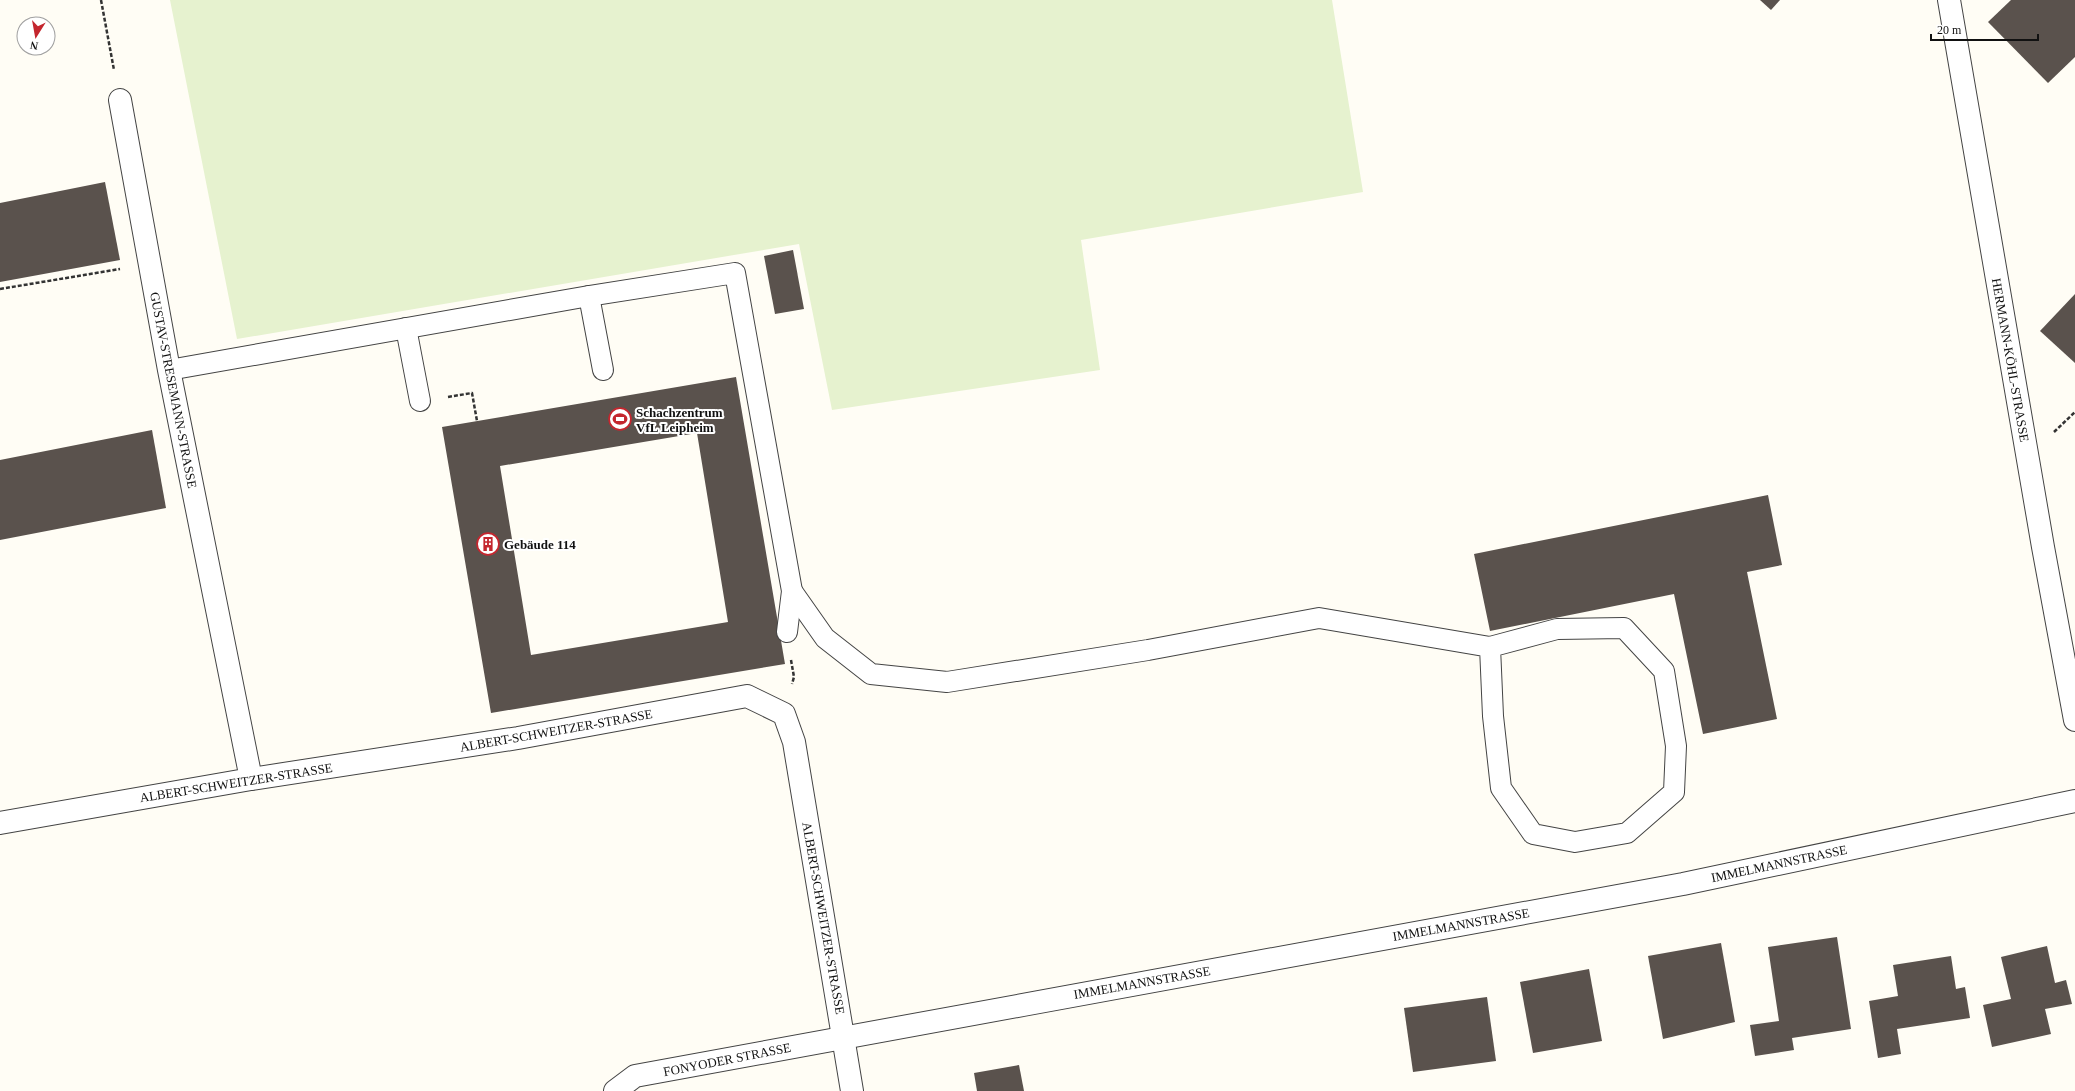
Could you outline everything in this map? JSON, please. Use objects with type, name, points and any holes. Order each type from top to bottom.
[{"type":"street","name":"HERMANN-KÖHL-STRASSE","points":[[1949,0],[2043,547],[2075,720]]},
{"type":"street","name":"GUSTAV-STRESEMANN-STRASSE","points":[[120,100],[170,370],[251,779]]},
{"type":"street","name":"ALBERT-SCHWEITZER-STRASSE","points":[[0,823],[251,779],[518,738],[747,696],[784,714],[794,742],[845,1036],[852,1091]]},
{"type":"street","name":"IMMELMANNSTRASSE","points":[[845,1036],[1676,885],[2075,802]]},
{"type":"street","name":"FONYODER STRASSE","points":[[615,1091],[635,1076],[845,1036]]},
{"type":"lane","points":[[170,370],[589,296],[735,273],[792,591],[787,632]]},
{"type":"lane","points":[[589,296],[603,370]]},
{"type":"lane","points":[[406,328],[420,401]]},
{"type":"lane","points":[[792,591],[825,638],[871,674],[947,682],[1148,650],[1319,618],[1490,647],[1557,628],[1624,628],[1664,671],[1676,746],[1674,792],[1627,833],[1576,842],[1533,834],[1501,788],[1493,716],[1490,647]]},
{"type":"path","points":[[102,0],[120,100]]},
{"type":"path","points":[[0,288],[150,264]]},
{"type":"path","points":[[420,401],[472,393],[477,421]]},
{"type":"path","points":[[784,714],[794,677],[787,632]]},
{"type":"green space","points":[[170,0],[1332,0],[1363,192],[1081,240],[1100,370],[832,410],[799,244],[237,339]]},
{"type":"building","points":[[1760,0],[1780,0],[1771,10]]},
{"type":"building","points":[[2011,0],[2075,0],[2075,57],[2048,83],[1988,22]]},
{"type":"building","points":[[105,182],[120,260],[0,282],[0,203]]},
{"type":"building","points":[[793,250],[804,309],[775,314],[764,256]]},
{"type":"building","points":[[2075,294],[2075,363],[2040,331]]},
{"type":"building","name":"Gebäude 114","points":[[736,377],[785,664],[491,713],[442,427]],"holes":[[[697,433],[728,622],[531,655],[500,466]]]},
{"type":"building","points":[[152,430],[166,508],[0,540],[0,460]]},
{"type":"building","points":[[1768,495],[1782,565],[1747,572],[1777,719],[1703,734],[1674,594],[1490,631],[1474,554]]},
{"type":"building","points":[[1837,937],[1851,1029],[1792,1038],[1794,1050],[1755,1056],[1750,1025],[1779,1021],[1768,947]]},
{"type":"building","points":[[1721,943],[1735,1022],[1663,1039],[1648,956]]},
{"type":"building","points":[[2047,946],[2055,983],[2066,980],[2072,1004],[2045,1009],[2051,1034],[1992,1047],[1983,1005],[2011,999],[2001,957]]},
{"type":"building","points":[[1951,956],[1956,989],[1965,987],[1970,1018],[1897,1029],[1901,1054],[1878,1058],[1869,1001],[1898,996],[1893,965]]},
{"type":"building","points":[[1589,969],[1602,1041],[1533,1053],[1520,982]]},
{"type":"building","points":[[1487,997],[1496,1061],[1413,1072],[1404,1008]]},
{"type":"building","points":[[1019,1065],[1024,1091],[977,1091],[974,1073]]},
{"type":"place","name":"Schachzentrum VfL Leipheim","points":[[620,419]]},
{"type":"place","name":"Gebäude 114","points":[[488,544]]}]
